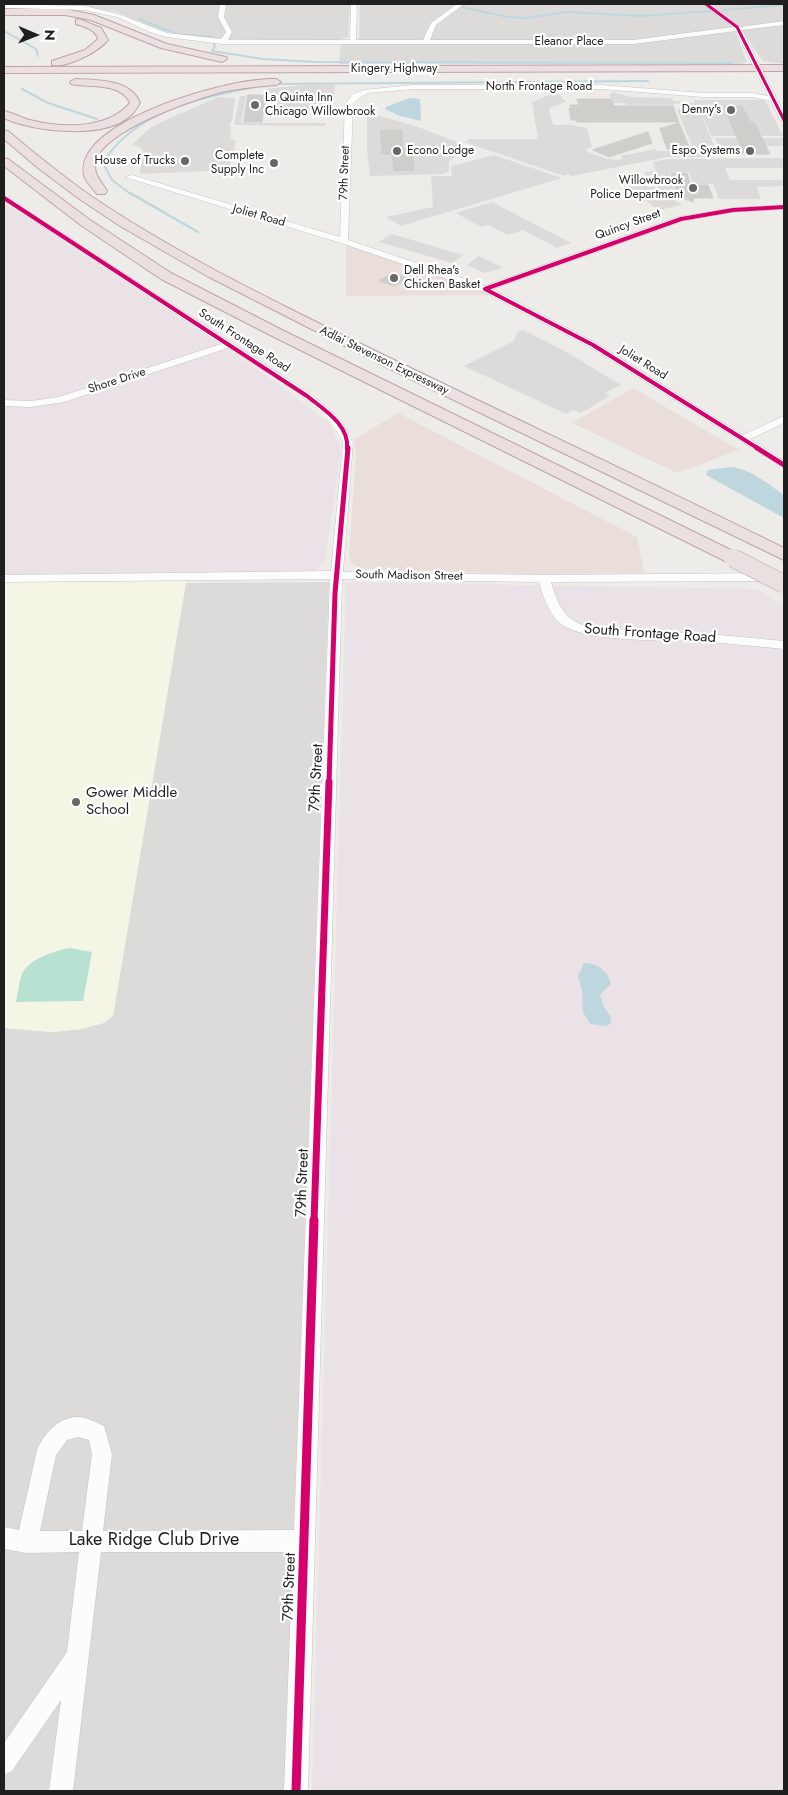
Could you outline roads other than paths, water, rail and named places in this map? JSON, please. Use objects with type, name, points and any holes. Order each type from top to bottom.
[{"type":"highway","points":[[4,12],[65,12],[94,18],[164,46],[210,57],[410,73]]},
{"type":"highway","points":[[4,21],[35,18],[66,19],[94,27],[103,36],[100,44],[89,52],[65,61],[36,66],[4,68]]},
{"type":"highway","name":"Kingery Highway","points":[[4,68],[784,76]]},
{"type":"highway","name":"Kingery Highway","points":[[762,76],[784,68]]},
{"type":"highway","points":[[353,80],[410,73]]},
{"type":"highway","name":"Kingery Highway","points":[[4,78],[410,73]]},
{"type":"highway","points":[[4,78],[64,81],[108,86],[126,91],[134,99],[135,103],[127,113],[117,119],[77,128],[35,126],[4,115]]},
{"type":"highway","points":[[79,176],[105,193],[90,175],[90,164],[93,156],[109,138],[136,120],[173,104],[209,92],[245,85],[288,81]]},
{"type":"highway","points":[[4,115],[43,150]]},
{"type":"highway","name":"Adlai Stevenson Expressway","points":[[4,133],[68,186],[174,253],[264,302],[784,556]]},
{"type":"highway","name":"Adlai Stevenson Expressway","points":[[4,161],[86,223],[166,276],[278,334],[784,584]]},
{"type":"highway","points":[[36,202],[120,254],[166,276]]},
{"type":"highway","points":[[146,221],[229,275],[251,287],[264,302]]},
{"type":"street","points":[[223,42],[229,32],[221,18],[224,4]]},
{"type":"street","points":[[4,6],[85,8],[119,16],[166,35],[223,42],[353,41],[354,4]]},
{"type":"street","points":[[426,41],[433,24],[461,4]]},
{"type":"street","points":[[706,4],[738,29],[784,120]]},
{"type":"street","name":"Eleanor Place","points":[[353,41],[633,42],[784,23]]},
{"type":"street","points":[[735,95],[762,76]]},
{"type":"street","name":"North Frontage Road","points":[[348,104],[356,96],[366,91],[413,87],[601,88],[703,95],[735,95]]},
{"type":"street","points":[[735,95],[752,95],[773,99]]},
{"type":"street","name":"79th Street","points":[[344,241],[348,104]]},
{"type":"street","name":"Joliet Road","points":[[129,177],[344,241],[485,289],[593,345],[784,466]]},
{"type":"street","name":"South Frontage Road","points":[[4,198],[307,396],[337,420],[345,432],[348,443],[346,485],[336,575]]},
{"type":"street","name":"Quincy Street","points":[[485,289],[670,222],[733,210],[784,207]]},
{"type":"street","name":"Shore Drive","points":[[4,403],[30,404],[60,400],[228,345]]},
{"type":"street","points":[[743,439],[784,419]]},
{"type":"street","name":"79th Street","points":[[296,1791],[336,575]]},
{"type":"street","name":"South Madison Street","points":[[4,578],[336,575],[544,579],[784,577]]},
{"type":"street","name":"South Frontage Road","points":[[544,579],[556,613],[576,628],[592,632],[710,638],[784,645]]},
{"type":"street","points":[[28,1542],[47,1450],[61,1432],[78,1427],[97,1433],[102,1454],[61,1791]]},
{"type":"street","name":"Lake Ridge Club Drive","points":[[4,1538],[28,1542],[304,1540]]},
{"type":"street","points":[[4,1763],[78,1654]]},
{"type":"water","points":[[410,98],[420,99],[421,121],[400,116],[385,109],[386,107]]},
{"type":"water","points":[[731,467],[752,474],[784,495],[784,518],[706,475],[708,470]]},
{"type":"water","points":[[584,963],[597,966],[605,972],[610,980],[611,984],[600,995],[604,1007],[611,1017],[610,1024],[606,1026],[590,1024],[583,1012],[582,990],[578,976]]},
{"type":"waterway","points":[[449,4],[453,5]]},
{"type":"waterway","points":[[724,10],[784,5]]},
{"type":"waterway","points":[[462,7],[508,17],[526,18],[567,12],[641,16],[710,11]]},
{"type":"waterway","points":[[139,19],[177,34],[213,37]]},
{"type":"waterway","points":[[4,31],[36,49],[38,56]]},
{"type":"waterway","points":[[214,44],[215,46],[212,51],[263,59],[316,62],[732,63]]},
{"type":"waterway","points":[[273,84],[648,81]]},
{"type":"waterway","points":[[132,195],[112,180],[103,163],[116,146],[132,131],[150,119],[191,102],[256,87]]},
{"type":"waterway","points":[[22,89],[48,103],[97,119]]},
{"type":"waterway","points":[[130,193],[198,232]]},
{"type":"place","name":"La Quinta Inn Chicago Willowbrook","points":[[255,105]]},
{"type":"place","name":"Denny's","points":[[731,110]]},
{"type":"place","name":"Econo Lodge","points":[[397,151]]},
{"type":"place","name":"Espo Systems","points":[[750,151]]},
{"type":"place","name":"House of Trucks","points":[[185,161]]},
{"type":"place","name":"Complete Supply Inc","points":[[274,163]]},
{"type":"place","name":"Willowbrook Police Department","points":[[693,188]]},
{"type":"place","name":"Dell Rhea's Chicken Basket","points":[[394,278]]},
{"type":"place","name":"Gower Middle School","points":[[76,802]]}]
